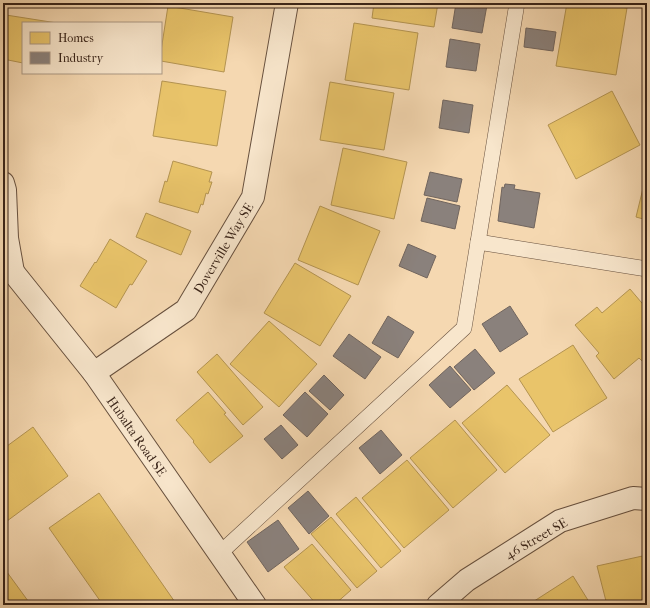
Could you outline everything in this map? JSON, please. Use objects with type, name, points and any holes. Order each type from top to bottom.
[{"type":"street","name":"Doverville Way SE","points":[[94,373],[186,310],[253,197],[287,3]]},
{"type":"street","name":"Hubalta Road SE","points":[[3,182],[5,190],[8,270],[94,373],[255,605]]},
{"type":"street","name":"46 Street SE","points":[[438,605],[467,580],[560,521],[633,498],[647,499]]},
{"type":"lane","points":[[219,554],[464,328],[517,3]]},
{"type":"lane","points":[[478,242],[647,269]]},
{"type":"building: Homes","points":[[374,3],[438,3],[434,27],[372,18]]},
{"type":"building: Homes","points":[[567,3],[594,3],[627,8],[616,75],[556,66]]},
{"type":"building: Homes","points":[[168,6],[233,17],[224,72],[162,61],[162,45]]},
{"type":"building: Homes","points":[[3,9],[6,10],[6,15],[51,22],[22,22],[22,63],[3,59]]},
{"type":"building: Homes","points":[[354,23],[418,33],[409,90],[345,80]]},
{"type":"building: Homes","points":[[162,81],[226,91],[217,146],[153,136]]},
{"type":"building: Homes","points":[[330,82],[394,93],[384,150],[320,140]]},
{"type":"building: Homes","points":[[612,91],[640,145],[576,179],[548,125]]},
{"type":"building: Homes","points":[[343,148],[407,162],[394,219],[331,205]]},
{"type":"building: Homes","points":[[173,161],[212,172],[209,182],[212,182],[208,194],[206,193],[203,205],[201,204],[198,213],[159,202]]},
{"type":"building: Homes","points":[[647,172],[647,220],[636,217]]},
{"type":"building: Homes","points":[[320,206],[380,231],[358,285],[298,260]]},
{"type":"building: Homes","points":[[146,213],[191,231],[181,255],[136,237]]},
{"type":"building: Homes","points":[[110,239],[147,261],[132,285],[130,284],[116,308],[80,286]]},
{"type":"building: Homes","points":[[295,263],[351,296],[320,346],[264,313]]},
{"type":"building: Homes","points":[[630,289],[647,309],[647,312],[643,316],[647,321],[647,360],[644,363],[639,358],[614,379],[596,356],[599,353],[575,325],[597,307],[602,313]]},
{"type":"building: Homes","points":[[269,321],[317,364],[279,407],[230,364]]},
{"type":"building: Homes","points":[[573,345],[607,398],[553,432],[519,379]]},
{"type":"building: Homes","points":[[217,354],[263,407],[243,425],[197,372]]},
{"type":"building: Homes","points":[[507,385],[550,435],[505,473],[462,423]]},
{"type":"building: Homes","points":[[208,392],[243,436],[210,463],[176,420]]},
{"type":"building: Homes","points":[[455,420],[497,470],[453,508],[410,458]]},
{"type":"building: Homes","points":[[33,427],[68,476],[3,524],[3,449]]},
{"type":"building: Homes","points":[[407,460],[449,510],[404,548],[362,498]]},
{"type":"building: Homes","points":[[99,493],[177,605],[103,605],[49,528]]},
{"type":"building: Homes","points":[[356,497],[401,551],[381,568],[336,514]]},
{"type":"building: Homes","points":[[331,517],[377,571],[357,588],[311,534]]},
{"type":"building: Homes","points":[[312,544],[351,590],[334,605],[317,605],[284,567]]},
{"type":"building: Homes","points":[[647,555],[647,605],[607,605],[597,566]]},
{"type":"building: Homes","points":[[4,568],[31,605],[3,605]]},
{"type":"building: Homes","points":[[573,576],[591,605],[528,605],[567,580]]},
{"type":"building: Industry","points":[[456,3],[477,3],[487,5],[482,33],[452,28]]},
{"type":"building: Industry","points":[[526,28],[556,32],[553,51],[524,47]]},
{"type":"building: Industry","points":[[450,39],[480,44],[476,71],[446,67]]},
{"type":"building: Industry","points":[[443,100],[473,105],[469,133],[439,128]]},
{"type":"building: Industry","points":[[430,172],[462,179],[457,202],[424,195]]},
{"type":"building: Industry","points":[[505,184],[515,185],[514,189],[540,193],[534,228],[498,221],[502,187],[504,188]]},
{"type":"building: Industry","points":[[427,198],[460,206],[455,229],[421,221]]},
{"type":"building: Industry","points":[[408,244],[436,256],[427,278],[399,266]]},
{"type":"building: Industry","points":[[510,306],[528,334],[500,352],[482,324]]},
{"type":"building: Industry","points":[[388,316],[414,332],[398,358],[372,343]]},
{"type":"building: Industry","points":[[349,334],[381,357],[365,379],[333,356]]},
{"type":"building: Industry","points":[[475,349],[495,373],[474,390],[454,367]]},
{"type":"building: Industry","points":[[450,366],[471,390],[450,408],[429,385]]},
{"type":"building: Industry","points":[[324,375],[344,395],[330,410],[309,391]]},
{"type":"building: Industry","points":[[305,392],[328,414],[307,437],[283,415]]},
{"type":"building: Industry","points":[[281,425],[298,445],[282,459],[264,439]]},
{"type":"building: Industry","points":[[381,430],[402,455],[380,474],[359,448]]},
{"type":"building: Industry","points":[[308,491],[329,516],[309,534],[288,508]]},
{"type":"building: Industry","points":[[278,520],[299,549],[268,572],[247,542]]}]
